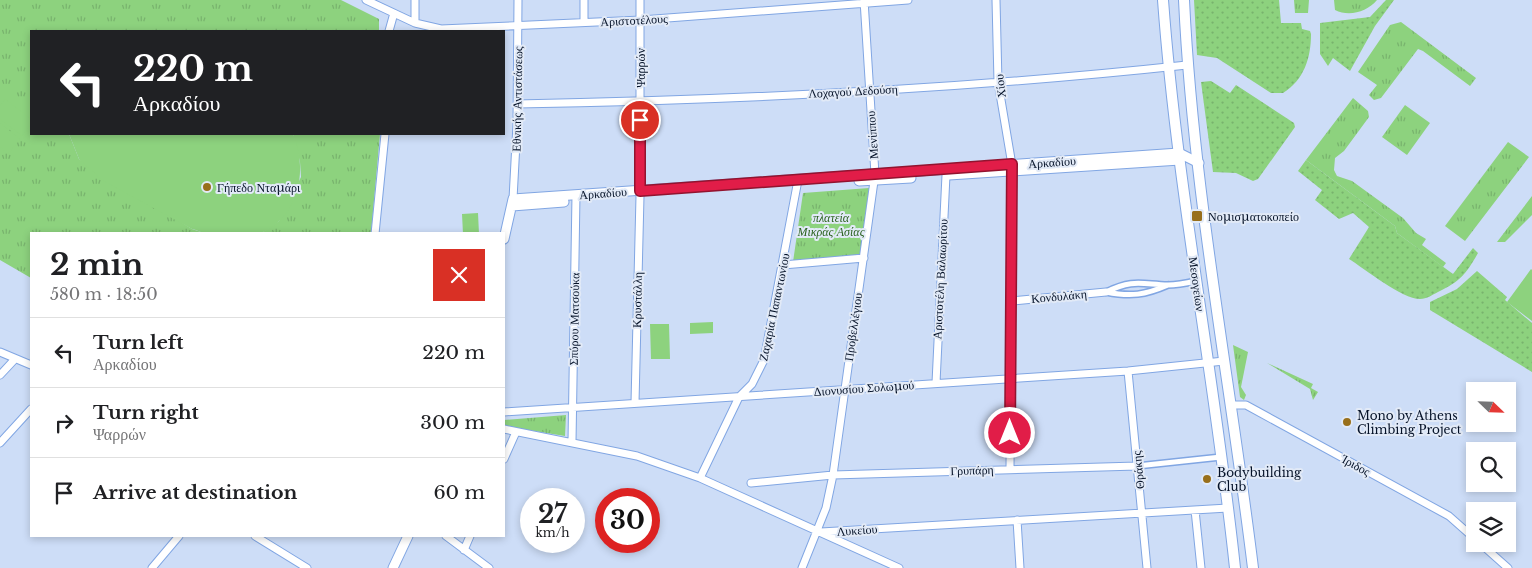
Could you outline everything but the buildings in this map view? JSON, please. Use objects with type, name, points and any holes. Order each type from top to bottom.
[{"type":"main road","name":"Μεσογείων","points":[[1163,0],[1168,67],[1179,156],[1222,457],[1235,568]]},
{"type":"main road","name":"Μεσογείων","points":[[1184,0],[1187,65],[1224,361],[1241,466],[1253,568]]},
{"type":"street","name":"Αριστοτέλους","points":[[366,0],[415,23],[441,29],[641,20],[908,0]]},
{"type":"street","points":[[415,0],[415,23]]},
{"type":"street","name":"Εθνικής Αντιστάσεως","points":[[513,202],[519,26],[518,0]]},
{"type":"street","points":[[584,0],[584,22]]},
{"type":"street","name":"Ψαρρών","points":[[640,0],[640,193]]},
{"type":"street","name":"Χίου","points":[[996,0],[998,82],[1012,168],[1010,469]]},
{"type":"street","name":"Μενίππου","points":[[864,2],[874,177]]},
{"type":"street","points":[[389,30],[394,13]]},
{"type":"street","name":"Λοχαγού Δεδούση","points":[[517,104],[640,102],[869,90],[998,82],[1187,65]]},
{"type":"street","points":[[375,232],[385,135]]},
{"type":"street","points":[[1179,156],[1199,163]]},
{"type":"street","name":"Αρκαδίου","points":[[513,202],[1179,156]]},
{"type":"street","name":"Αρκαδίου","points":[[874,177],[946,175],[1012,168]]},
{"type":"street","name":"Αριστοτέλη Βαλαωρίτου","points":[[936,383],[946,175]]},
{"type":"street","name":"Προβελλέγιου","points":[[802,568],[826,508],[833,475],[843,389],[864,258],[874,177]]},
{"type":"street","name":"Ζαχαρία Παπαντωνίου","points":[[700,478],[738,397],[752,384],[764,360],[798,182]]},
{"type":"street","name":"Κρυστάλλη","points":[[635,403],[640,193]]},
{"type":"street","name":"Σπύρου Ματσούκα","points":[[572,442],[576,198]]},
{"type":"street","points":[[505,235],[513,202]]},
{"type":"street","points":[[783,265],[864,258]]},
{"type":"street","name":"Κονδυλάκη","points":[[1012,301],[1106,292],[1123,296],[1146,294],[1169,285],[1196,281]]},
{"type":"street","name":"Κονδυλάκη","points":[[1106,292],[1122,284],[1144,282],[1169,285]]},
{"type":"street","points":[[0,352],[30,365]]},
{"type":"street","points":[[0,375],[15,359]]},
{"type":"street","name":"Διονυσίου Σολωμού","points":[[505,412],[1128,371],[1224,361]]},
{"type":"street","name":"Θράκης","points":[[1128,371],[1147,568]]},
{"type":"street","name":"Ίριδος","points":[[1231,405],[1246,405],[1440,511],[1466,532]]},
{"type":"street","points":[[0,443],[30,410]]},
{"type":"street","name":"Λυκείου","points":[[505,429],[638,456],[700,478],[818,532],[1228,508]]},
{"type":"street","points":[[505,457],[516,432]]},
{"type":"street","name":"Γρυπάρη","points":[[751,483],[833,475],[1137,466],[1222,457]]},
{"type":"street","points":[[1195,510],[1201,568]]},
{"type":"street","points":[[1017,520],[1020,568]]},
{"type":"street","points":[[818,532],[898,568]]},
{"type":"street","points":[[152,568],[178,537]]},
{"type":"street","points":[[257,537],[307,568]]},
{"type":"street","points":[[393,568],[408,537]]},
{"type":"street","points":[[447,537],[489,568]]},
{"type":"street","points":[[464,550],[470,537]]},
{"type":"street","points":[[1489,552],[1508,568]]},
{"type":"green space","points":[[0,0],[341,0],[379,19],[379,30],[30,30],[30,135],[69,135],[79,159],[192,229],[201,232],[30,232],[30,277],[0,260]]},
{"type":"green space","points":[[1194,0],[1279,0],[1281,23],[1301,23],[1302,29],[1310,31],[1311,34],[1308,60],[1296,82],[1283,93],[1271,93],[1217,58],[1197,55]]},
{"type":"green space","points":[[1294,0],[1309,0],[1308,13],[1295,13]]},
{"type":"green space","points":[[1334,0],[1377,0],[1368,8],[1358,12],[1346,13],[1335,10]]},
{"type":"green space","points":[[1386,0],[1394,0],[1375,26],[1350,71],[1333,58],[1328,66],[1320,54],[1320,23],[1370,17]]},
{"type":"green space","points":[[1401,22],[1476,78],[1470,86],[1418,49],[1381,98],[1374,100],[1369,95],[1377,85],[1358,72],[1390,25]]},
{"type":"green space","points":[[1211,81],[1230,93],[1236,85],[1294,123],[1295,127],[1258,179],[1253,181],[1236,173],[1213,172],[1201,82]]},
{"type":"green space","points":[[1353,98],[1368,111],[1369,117],[1344,151],[1335,158],[1334,170],[1337,176],[1352,181],[1403,218],[1416,233],[1426,239],[1422,245],[1446,263],[1443,267],[1397,233],[1395,226],[1306,160]]},
{"type":"green space","points":[[5,99],[30,118],[30,125],[22,136],[0,119],[0,106]]},
{"type":"green space","points":[[1405,105],[1430,123],[1407,155],[1382,137]]},
{"type":"green space","points":[[0,123],[20,139],[8,154],[0,147]]},
{"type":"green space","name":"Γήπεδο Νταμάρι","points":[[69,135],[293,135],[298,148],[300,176],[292,203],[285,215],[263,232],[200,232],[102,180],[79,159]]},
{"type":"green space","points":[[293,135],[380,135],[371,232],[263,232],[279,221],[301,177],[300,162]]},
{"type":"green space","points":[[1508,142],[1529,157],[1465,241],[1445,226]]},
{"type":"green space","points":[[1306,160],[1395,226],[1397,233],[1453,274],[1473,248],[1478,253],[1466,272],[1458,280],[1427,298],[1412,298],[1394,289],[1349,259],[1369,227],[1353,213],[1339,219],[1315,200],[1322,190],[1298,171]]},
{"type":"green space","name":"πλατεία Μικράς Ασίας","points":[[869,188],[861,255],[793,262],[803,193]]},
{"type":"green space","points":[[1532,196],[1532,215],[1505,242],[1497,242]]},
{"type":"green space","points":[[478,213],[479,232],[463,232],[462,214]]},
{"type":"green space","points":[[1532,270],[1532,321],[1507,302]]},
{"type":"green space","points":[[1477,271],[1507,297],[1505,300],[1532,323],[1532,372],[1430,310],[1430,302],[1457,289]]},
{"type":"green space","points":[[713,322],[713,333],[690,334],[690,323]]},
{"type":"green space","points":[[650,324],[669,324],[670,359],[651,359]]},
{"type":"green space","points":[[1233,345],[1248,352],[1241,387],[1246,395],[1244,400],[1240,397]]},
{"type":"green space","points":[[1267,363],[1313,384],[1311,388],[1318,392],[1313,400],[1310,389]]},
{"type":"green space","points":[[566,415],[565,436],[505,426],[505,420]]},
{"type":"place","name":"Γήπεδο Νταμάρι","points":[[207,187]]},
{"type":"place","name":"Νομισματοκοπείο","points":[[1197,216]]},
{"type":"place","name":"Mono by Athens Climbing Project","points":[[1347,422]]},
{"type":"place","name":"Bodybuilding Club","points":[[1207,479]]},
{"type":"route","points":[[640,120],[640,191],[1012,164],[1013,277],[1010,433]]}]
